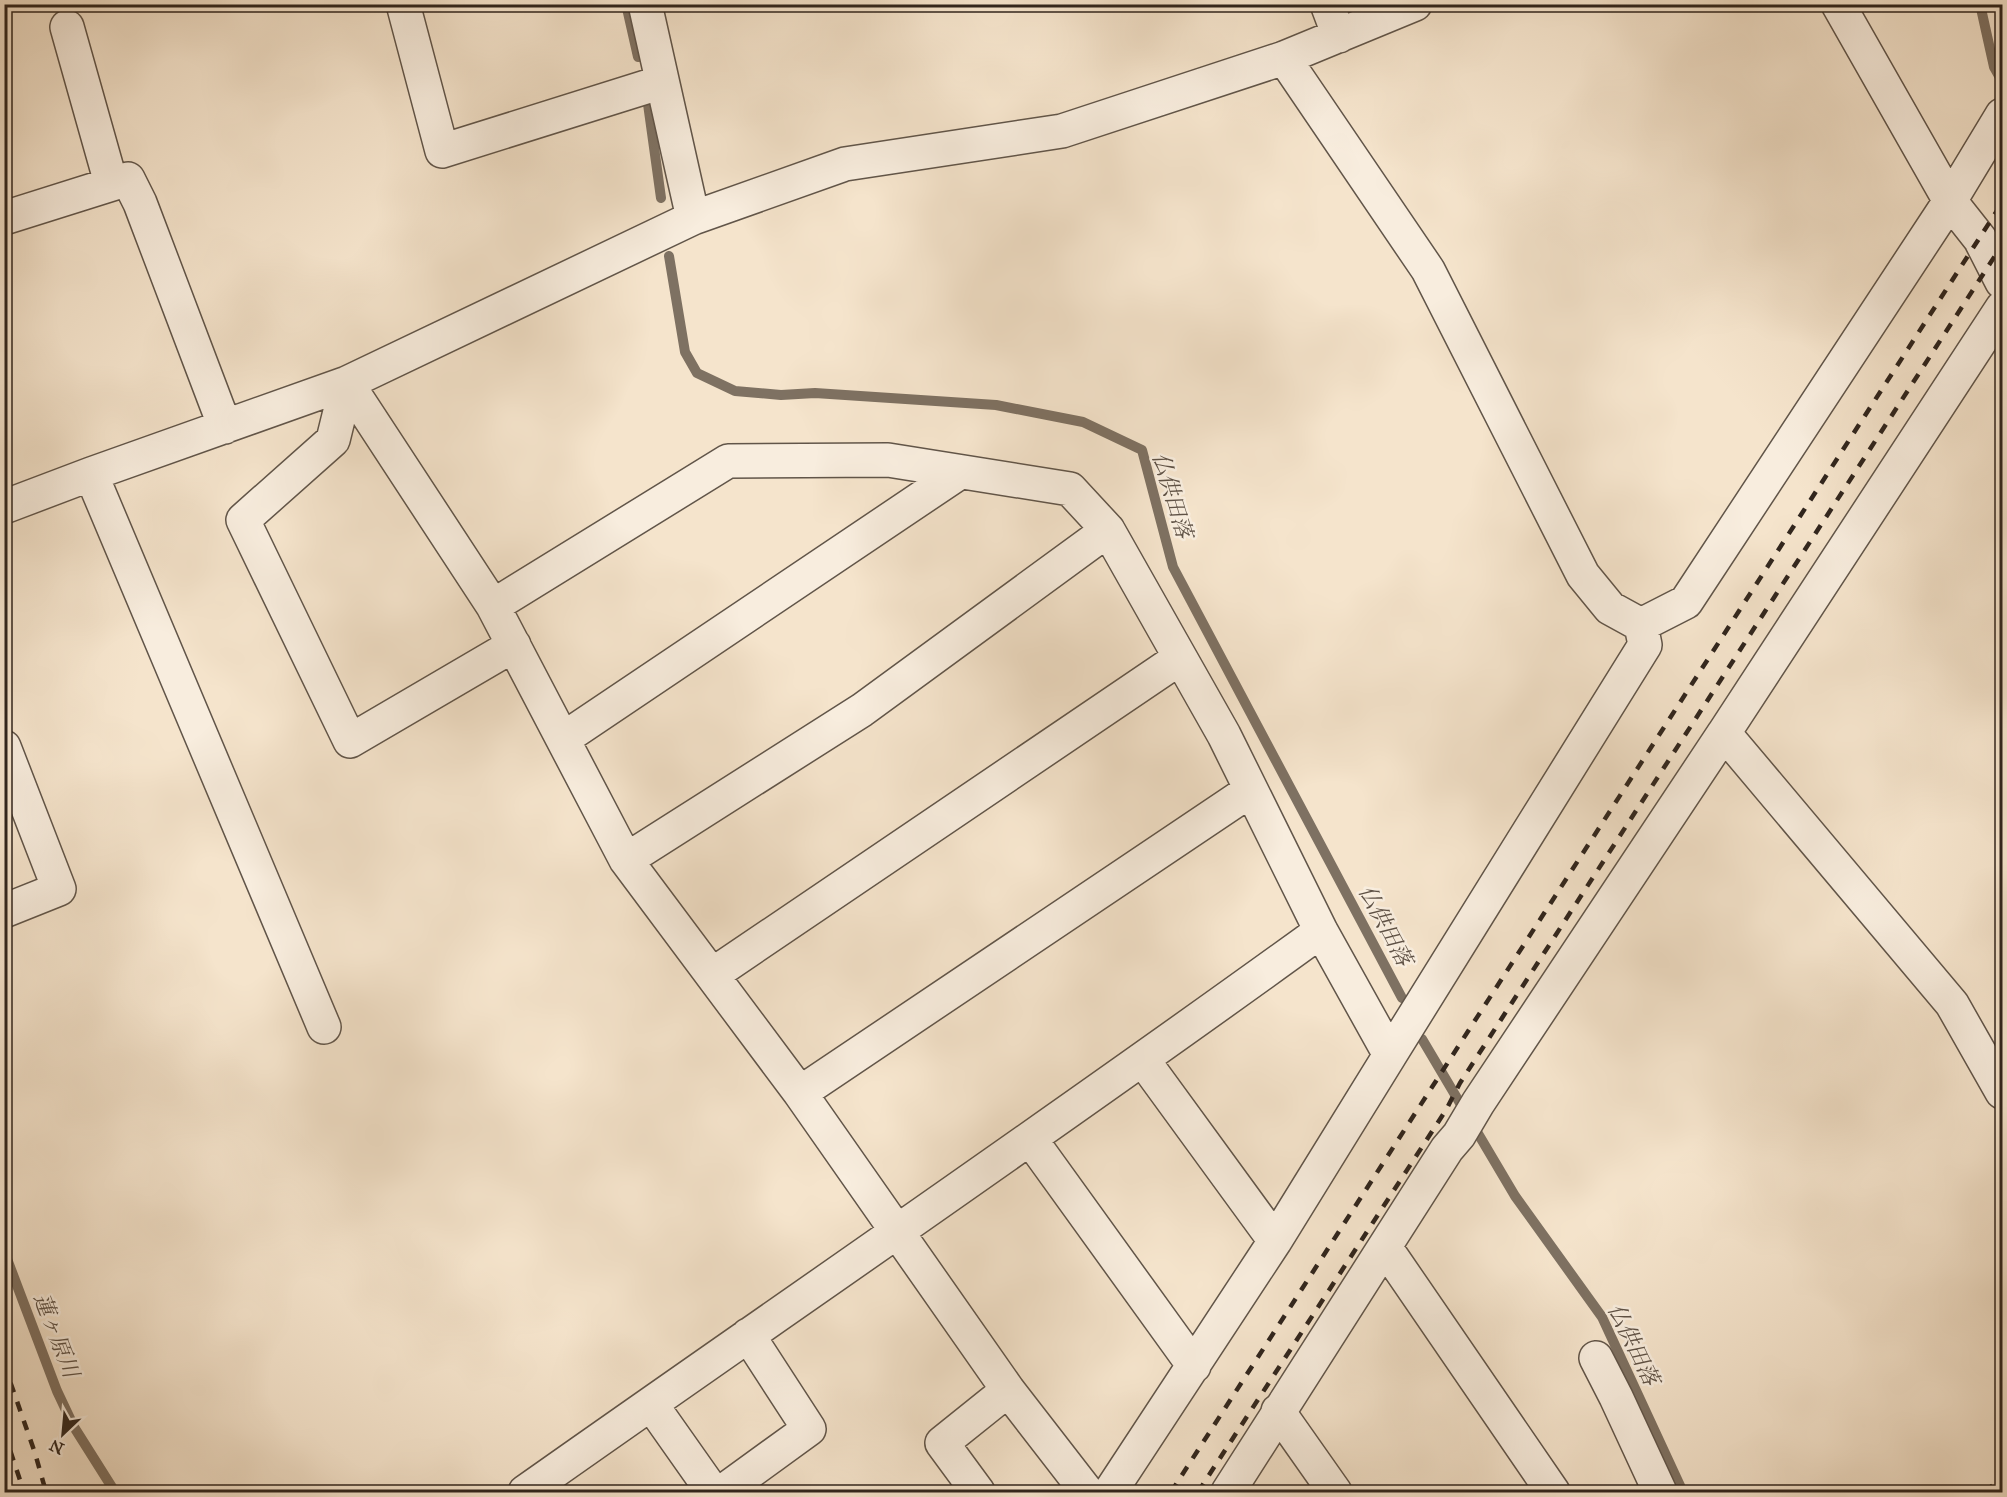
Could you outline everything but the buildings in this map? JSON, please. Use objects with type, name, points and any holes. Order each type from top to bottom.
[{"type":"street","points":[[403,4],[442,151],[662,82]]},
{"type":"street","points":[[645,4],[693,218]]},
{"type":"street","points":[[1327,4],[1339,36]]},
{"type":"street","points":[[4,507],[347,383],[693,218],[844,164],[1062,131],[1284,58],[1415,4]]},
{"type":"street","points":[[1838,4],[1950,201],[1980,239],[2002,282]]},
{"type":"street","points":[[67,27],[111,183]]},
{"type":"street","points":[[1110,1492],[1275,1241],[1645,645],[1641,625],[1610,608],[1582,575],[1428,270],[1284,58]]},
{"type":"street","points":[[1641,625],[1686,602],[1950,201],[2002,115]]},
{"type":"street","points":[[4,218],[128,179],[140,203],[225,427]]},
{"type":"street","points":[[1228,1492],[1447,1149],[1459,1135],[1724,734],[2002,308]]},
{"type":"street","points":[[347,383],[493,606],[626,860],[800,1093],[1008,1390],[1087,1492]]},
{"type":"street","points":[[347,383],[333,440],[243,520],[350,741],[514,645]]},
{"type":"street","points":[[493,606],[728,460],[888,460],[1070,489],[1107,530],[1224,735],[1320,931],[1390,1055]]},
{"type":"street","points":[[563,739],[960,472]]},
{"type":"street","points":[[91,474],[324,1027]]},
{"type":"street","points":[[626,860],[862,710],[1107,530]]},
{"type":"street","points":[[712,975],[1180,658]]},
{"type":"street","points":[[1724,734],[1952,1004],[2002,1092]]},
{"type":"street","points":[[4,747],[59,889],[4,911]]},
{"type":"street","points":[[800,1093],[1251,790]]},
{"type":"street","points":[[525,1492],[897,1231],[1031,1140],[1320,931]]},
{"type":"street","points":[[1143,1060],[1275,1241]]},
{"type":"street","points":[[1031,1140],[1194,1366]]},
{"type":"street","points":[[1384,1247],[1552,1492]]},
{"type":"street","points":[[722,1492],[809,1429],[748,1335]]},
{"type":"street","points":[[1596,1358],[1651,1488]]},
{"type":"street","points":[[978,1492],[942,1443],[1008,1390]]},
{"type":"street","points":[[651,1404],[713,1492]]},
{"type":"street","points":[[1278,1411],[1335,1492]]},
{"type":"waterway","name":"仏供田落","points":[[626,4],[638,57]]},
{"type":"waterway","points":[[1980,4],[1994,67],[2002,81]]},
{"type":"waterway","name":"仏供田落","points":[[648,104],[661,198]]},
{"type":"waterway","name":"仏供田落","points":[[669,256],[685,352],[697,373],[735,391],[781,395],[815,393],[996,405],[1083,422],[1142,450],[1173,567],[1402,998]]},
{"type":"waterway","name":"仏供田落","points":[[1422,1039],[1515,1196],[1602,1317],[1683,1492]]},
{"type":"waterway","name":"蓮ヶ原川","points":[[4,1251],[57,1391],[74,1427],[115,1492]]},
{"type":"railway","points":[[1171,1492],[2002,203]]},
{"type":"railway","points":[[1198,1492],[2002,245]]},
{"type":"railway","points":[[4,1364],[46,1492]]},
{"type":"railway","points":[[4,1432],[24,1492]]},
{"type":"railway","points":[[1985,1492],[2002,1477]]}]
